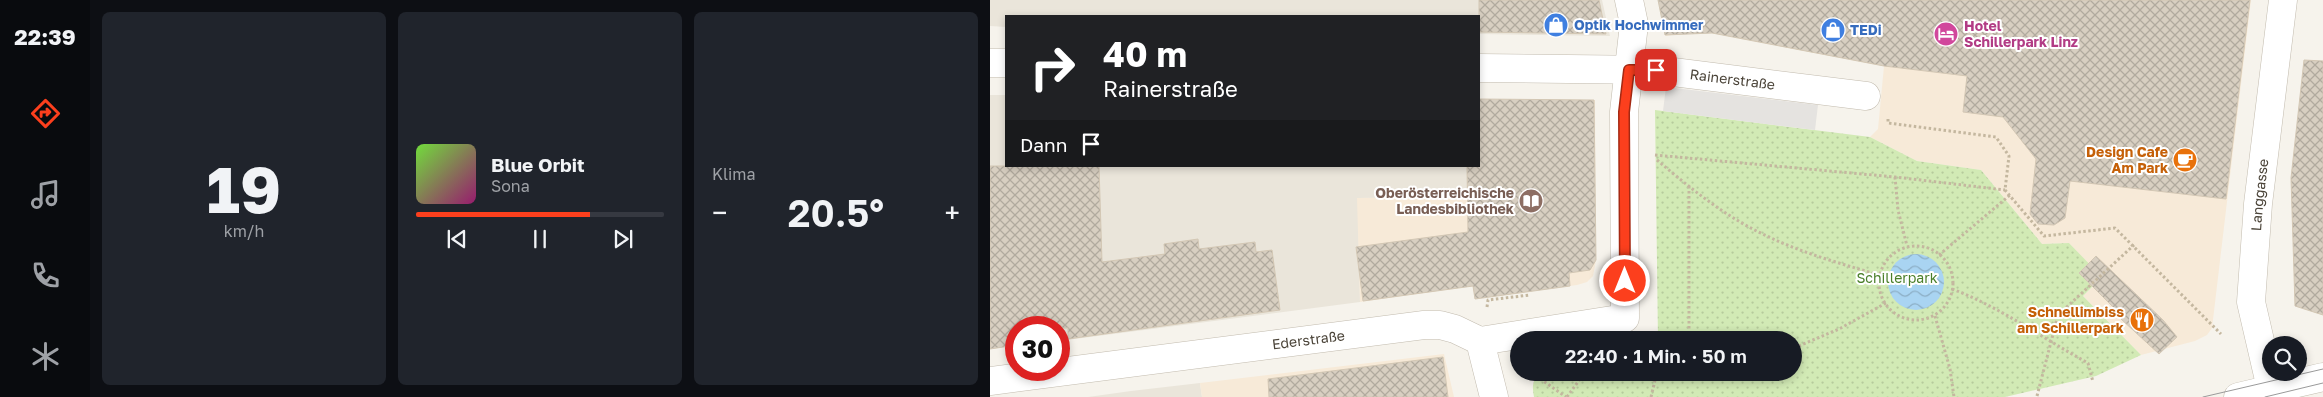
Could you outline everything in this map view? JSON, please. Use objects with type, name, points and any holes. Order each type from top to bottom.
[{"type":"street","points":[[1494,397],[1480,341],[1625,318],[1624,112],[1634,24],[1629,0]]},
{"type":"street","name":"Langgasse","points":[[2272,393],[2251,302],[2258,204],[2283,0]]},
{"type":"street","points":[[990,63],[1005,63]]},
{"type":"street","name":"Rainerstraße","points":[[1480,68],[1656,70],[1866,96]]},
{"type":"street","name":"Ederstraße","points":[[990,381],[1424,325],[1440,325],[1455,329],[1480,341]]},
{"type":"street","points":[[2238,397],[2272,393],[2323,377]]},
{"type":"path","points":[[1889,114],[1888,123],[1996,137],[2009,156],[2005,190]]},
{"type":"path","points":[[1879,275],[1836,263],[1766,236],[1722,210],[1650,155],[1895,177],[2005,190],[2044,236],[2115,228],[2221,334]]},
{"type":"path","points":[[1895,177],[1898,210],[1907,246]]},
{"type":"path","points":[[1689,186],[1689,331]]},
{"type":"path","points":[[1939,255],[2010,195]]},
{"type":"path","points":[[2037,396],[2058,315],[2134,245]]},
{"type":"path","points":[[1907,246],[1929,247],[1946,260],[1954,280],[1949,301],[1935,316],[1914,321],[1894,314],[1881,297],[1879,275],[1889,257],[1907,246]]},
{"type":"path","points":[[1952,289],[2009,315],[2051,343],[2088,363],[2093,382]]},
{"type":"path","points":[[1486,310],[1488,300],[1530,295],[1530,291]]},
{"type":"path","points":[[1802,345],[1839,329],[1886,303]]},
{"type":"path","points":[[1935,316],[1950,369],[1954,397]]},
{"type":"path","points":[[1544,381],[1567,397],[1579,381]]},
{"type":"path","points":[[1652,397],[1656,381]]},
{"type":"shaded area","points":[[990,0],[1602,0],[1610,36],[1480,34],[1480,15],[1005,15],[1005,27],[990,26]]},
{"type":"shaded area","points":[[1659,0],[2251,0],[2212,328],[2207,335],[2195,341],[2141,355],[2083,296],[2102,278],[2069,243],[2042,244],[1981,170],[1917,161],[1870,137],[1878,129],[1884,66],[1712,33],[1681,33],[1666,36]]},
{"type":"shaded area","points":[[1666,87],[1818,105],[1815,130],[1663,111]]},
{"type":"shaded area","points":[[990,95],[1005,95],[1005,167],[1467,167],[1467,197],[1358,198],[1360,302],[1070,340],[1070,316],[1005,316],[1005,347],[990,349]]},
{"type":"shaded area","name":"Oberösterreichische Landesbibliothek","points":[[1480,99],[1595,100],[1596,260],[1593,276],[1587,282],[1475,299],[1473,286],[1360,302],[1357,198],[1467,197],[1467,167],[1480,167]]},
{"type":"shaded area","points":[[1444,354],[1454,397],[1202,397],[1200,383]]},
{"type":"shaded area","points":[[1200,383],[1202,397],[1088,397],[1131,391]]},
{"type":"green space","name":"Schillerpark","points":[[1655,110],[1870,137],[1917,161],[1981,170],[2042,244],[2069,243],[2102,277],[2083,296],[2141,355],[2096,376],[2005,397],[1534,397],[1534,381],[1802,381],[1802,331],[1658,331]]},
{"type":"water","points":[[1916,254],[1927,256],[1936,262],[1942,271],[1944,282],[1942,293],[1936,302],[1927,308],[1916,310],[1905,308],[1896,302],[1890,293],[1888,282],[1890,271],[1896,262],[1905,256]]},
{"type":"building","points":[[1479,0],[1599,0],[1606,34],[1480,32]]},
{"type":"building","points":[[1658,0],[2250,0],[2226,199],[2070,181],[2065,218],[2054,225],[2038,224],[2030,214],[2036,159],[2003,117],[1963,112],[1967,76],[1884,66],[1712,33],[1665,35]]},
{"type":"building","points":[[2304,60],[2323,61],[2323,315],[2295,306],[2291,178]]},
{"type":"building","name":"Oberösterreichische Landesbibliothek","points":[[1480,99],[1594,100],[1596,260],[1590,270],[1569,273],[1570,286],[1475,299],[1473,286],[1363,301],[1356,247],[1468,232],[1467,167],[1480,167]]},
{"type":"building","points":[[990,166],[1099,167],[1102,262],[1165,254],[1164,244],[1198,239],[1199,249],[1255,242],[1256,252],[1272,250],[1280,310],[1070,339],[1070,316],[1005,316],[1005,347],[990,349]]},
{"type":"building","points":[[2096,256],[2163,320],[2177,337],[2159,354],[2121,319],[2123,317],[2079,273]]},
{"type":"building","points":[[1443,357],[1448,397],[1269,397],[1268,379]]},
{"type":"tram line","points":[[2203,397],[2323,369]]},
{"type":"tram line","points":[[2265,397],[2323,383]]},
{"type":"place","name":"Optik Hochwimmer","points":[[1556,25]]},
{"type":"place","name":"TEDi","points":[[1833,30]]},
{"type":"place","name":"Hotel Schillerpark Linz","points":[[1946,34]]},
{"type":"place","name":"Design Cafe Am Park","points":[[2185,160]]},
{"type":"place","name":"Oberösterreichische Landesbibliothek","points":[[1531,201]]},
{"type":"place","name":"Schnellimbiss am Schillerpark","points":[[2142,320]]},
{"type":"route","points":[[1625,281],[1624,112],[1629,70],[1656,70]]}]
